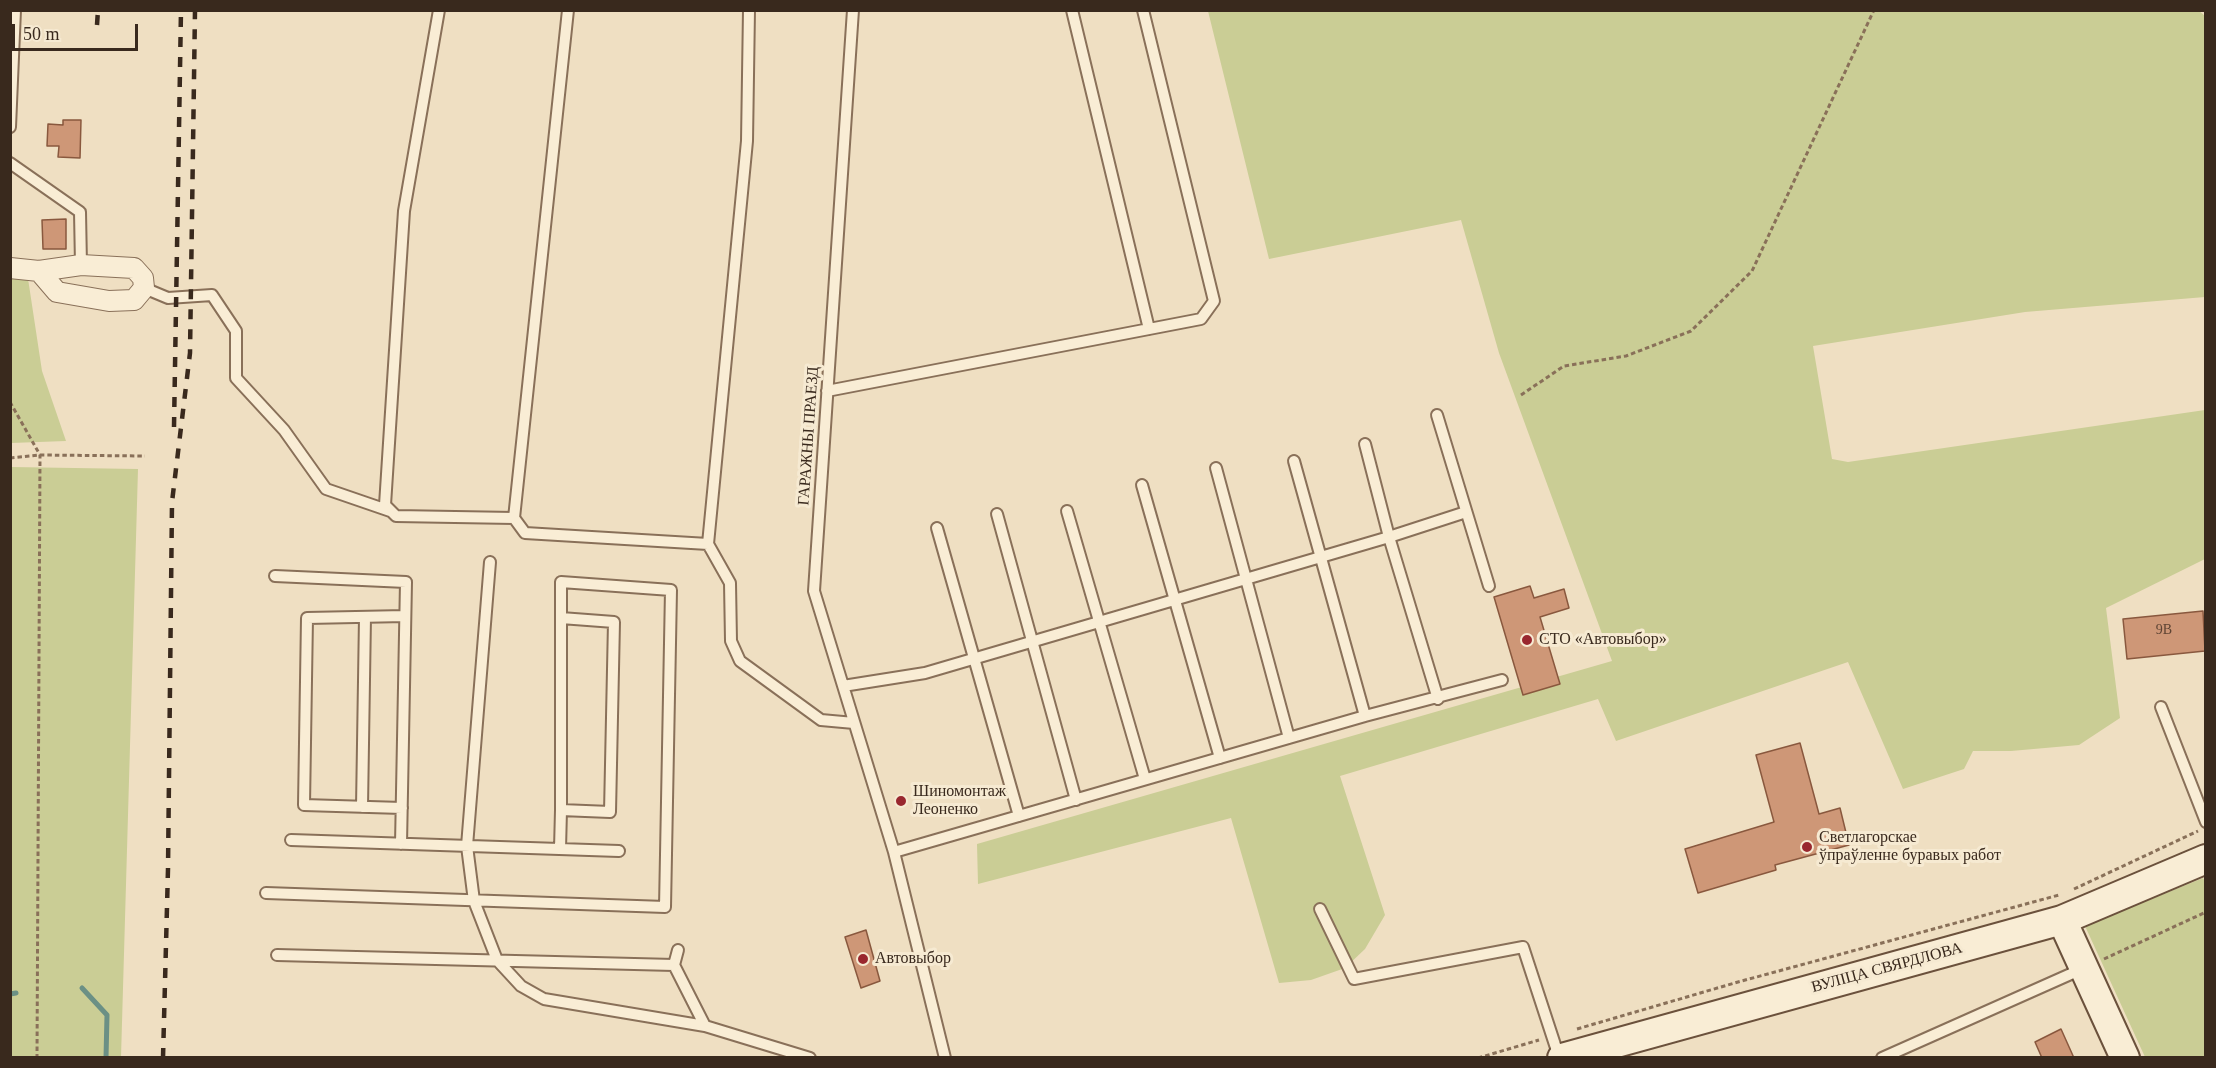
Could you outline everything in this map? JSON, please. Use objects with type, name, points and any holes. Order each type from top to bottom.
[{"type":"main road","name":"ВУЛІЦА СВЯРДЛОВА","points":[[1558,1050],[2062,920],[2205,859]]},
{"type":"main road","points":[[2062,920],[2125,1058]]},
{"type":"street","points":[[10,268],[39,272],[81,265],[134,268],[142,278],[144,288],[134,300],[109,302],[57,292],[39,272]]},
{"type":"lane","points":[[10,127],[15,10]]},
{"type":"lane","points":[[439,10],[404,211],[385,505],[396,516],[514,518]]},
{"type":"lane","points":[[568,10],[514,518],[525,533],[708,544]]},
{"type":"lane","points":[[749,10],[747,141],[708,544],[730,583],[731,641],[740,661],[821,720],[854,723]]},
{"type":"lane","name":"ГАРАЖНЫ ПРАЕЗД","points":[[853,10],[814,591],[894,852],[945,1058]]},
{"type":"lane","points":[[1072,10],[1149,329]]},
{"type":"lane","points":[[828,391],[1201,319],[1214,301],[1143,10]]},
{"type":"lane","points":[[10,163],[80,212],[81,265]]},
{"type":"lane","points":[[144,288],[168,298],[212,296],[236,331],[236,378],[284,430],[326,489],[390,511]]},
{"type":"lane","points":[[1437,415],[1489,586]]},
{"type":"lane","points":[[1365,444],[1389,537],[1437,699]]},
{"type":"lane","points":[[1294,461],[1365,716]]},
{"type":"lane","points":[[1216,468],[1289,738]]},
{"type":"lane","points":[[1142,485],[1220,758]]},
{"type":"lane","points":[[1067,511],[1145,779]]},
{"type":"lane","points":[[843,686],[925,673],[1389,537],[1466,512]]},
{"type":"lane","points":[[997,513],[1076,800]]},
{"type":"lane","points":[[937,528],[1019,816]]},
{"type":"lane","points":[[490,562],[467,846],[474,901],[497,960],[520,986],[544,999],[705,1026],[810,1058]]},
{"type":"lane","points":[[274,576],[406,582],[401,844]]},
{"type":"lane","points":[[266,893],[665,907],[671,590],[561,582],[560,849]]},
{"type":"lane","points":[[402,808],[304,805],[306,618],[405,616]]},
{"type":"lane","points":[[362,807],[365,617]]},
{"type":"lane","points":[[561,618],[615,622],[610,812],[561,810]]},
{"type":"lane","points":[[894,852],[1365,716],[1437,699],[1502,680]]},
{"type":"lane","points":[[2161,707],[2205,822]]},
{"type":"lane","points":[[291,840],[619,851]]},
{"type":"lane","points":[[1320,909],[1354,979],[1523,947],[1558,1050]]},
{"type":"lane","points":[[678,950],[674,965],[705,1026]]},
{"type":"lane","points":[[277,955],[674,965]]},
{"type":"lane","points":[[1882,1058],[2084,969]]},
{"type":"path","points":[[1521,395],[1564,366],[1626,356],[1691,331],[1752,271],[1874,10]]},
{"type":"path","points":[[10,402],[40,455],[37,1058]]},
{"type":"path","points":[[10,458],[40,455],[145,456]]},
{"type":"path","points":[[1478,1058],[1558,1050],[1738,982],[2059,895],[2205,828]]},
{"type":"path","points":[[2084,969],[2205,912]]},
{"type":"green space","points":[[2198,10],[2205,16],[2205,297],[2025,312],[1813,346],[1832,459],[1848,462],[2205,410],[2205,559],[2106,608],[2120,718],[2079,745],[2011,751],[1973,751],[1964,769],[1903,789],[1848,662],[1616,741],[1598,699],[1340,776],[1385,915],[1365,949],[1345,968],[1311,980],[1279,983],[1231,818],[978,884],[977,844],[1612,661],[1499,353],[1461,220],[1269,259],[1208,11]]},
{"type":"green space","points":[[10,271],[27,272],[42,371],[66,441],[11,443]]},
{"type":"green space","points":[[11,467],[138,469],[121,1057],[11,1057]]},
{"type":"green space","points":[[2203,878],[2206,883],[2205,1057],[2145,1057],[2085,926]]},
{"type":"building","points":[[63,120],[81,120],[80,158],[58,157],[59,146],[47,146],[48,124],[63,125]]},
{"type":"building","points":[[66,219],[66,249],[43,249],[42,220]]},
{"type":"building","name":"СТО «Автовыбор»","points":[[1530,586],[1534,598],[1564,589],[1569,608],[1540,617],[1560,684],[1523,695],[1494,597]]},
{"type":"building","points":[[2203,611],[2205,651],[2127,659],[2123,619]]},
{"type":"building","points":[[1800,743],[1819,814],[1840,808],[1849,845],[1775,865],[1776,870],[1698,893],[1685,849],[1774,822],[1756,755]]},
{"type":"building","name":"Автовыбор","points":[[866,930],[880,981],[861,988],[845,937]]},
{"type":"building","points":[[2061,1029],[2074,1058],[2042,1058],[2035,1042]]},
{"type":"waterway","points":[[82,988],[107,1015],[106,1058]]},
{"type":"waterway","points":[[10,994],[16,993]]},
{"type":"railway","points":[[97,25],[98,10]]},
{"type":"railway","points":[[174,427],[181,10]]},
{"type":"railway","points":[[163,1058],[168,869],[172,502],[190,353],[195,10]]},
{"type":"place","name":"СТО «Автовыбор»","points":[[1527,640]]},
{"type":"place","name":"Шиномонтаж Леоненко","points":[[901,801]]},
{"type":"place","name":"Светлагорскае ўпраўленне буравых работ","points":[[1807,847]]},
{"type":"place","name":"Автовыбор","points":[[863,959]]}]
